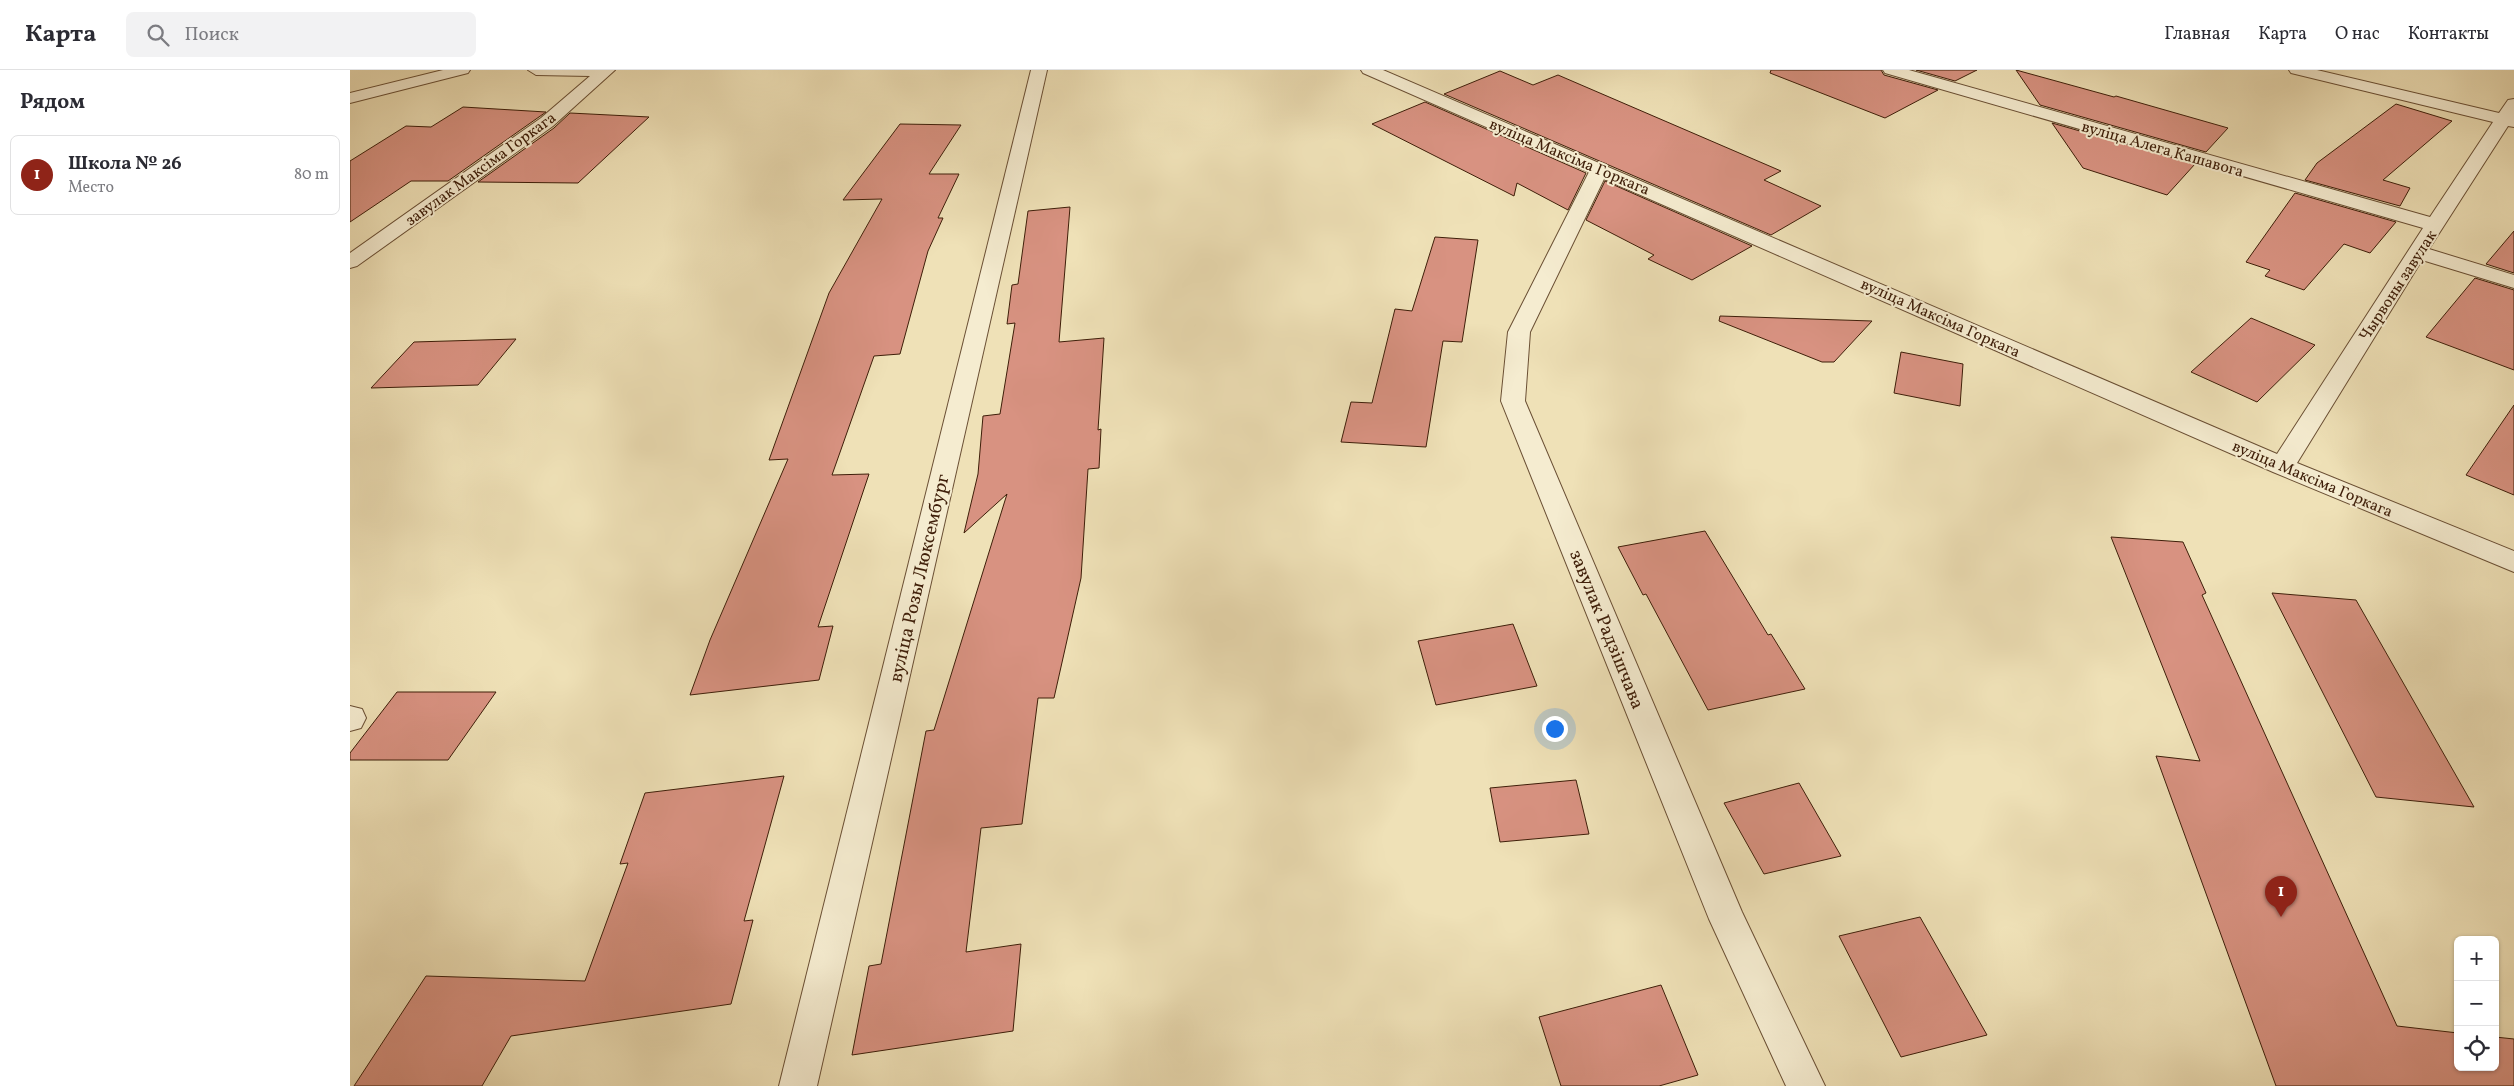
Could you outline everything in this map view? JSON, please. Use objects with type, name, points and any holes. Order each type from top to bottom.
[{"type":"street","points":[[350,98],[462,70]]},
{"type":"street","points":[[536,70],[606,71]]},
{"type":"street","name":"вуліца Розы Люксембург","points":[[798,1086],[1039,70]]},
{"type":"street","name":"вуліца Максіма Горкага","points":[[1369,70],[1600,168],[2282,466],[2514,562]]},
{"type":"street","name":"вуліца Алега Кашавога","points":[[1891,70],[2435,225]]},
{"type":"street","points":[[2297,70],[2511,115]]},
{"type":"street","name":"завулак Максіма Горкага","points":[[350,262],[547,122],[606,71]]},
{"type":"street","name":"Чырвоны завулак","points":[[2282,466],[2416,252],[2511,115]]},
{"type":"street","name":"завулак Радзішчава","points":[[1600,168],[1519,332],[1513,401],[1727,919],[1806,1086]]},
{"type":"street","points":[[2416,252],[2514,282]]},
{"type":"building","points":[[1771,70],[1881,70],[1884,75],[1938,90],[1885,118],[1770,73]]},
{"type":"building","points":[[1916,70],[1977,70],[1955,81]]},
{"type":"building","points":[[2016,70],[2228,128],[2206,152],[2040,105]]},
{"type":"building","points":[[1500,71],[1533,85],[1558,75],[1781,171],[1764,180],[1821,206],[1771,235],[1444,94]]},
{"type":"building","points":[[1425,102],[1586,173],[1568,210],[1517,183],[1514,196],[1372,124]]},
{"type":"building","points":[[2396,104],[2452,121],[2383,180],[2410,188],[2400,206],[2305,180],[2317,163]]},
{"type":"building","points":[[463,107],[546,112],[448,181],[411,181],[350,222],[350,161],[406,126],[431,127]]},
{"type":"building","points":[[570,113],[649,117],[578,183],[478,182],[554,128]]},
{"type":"building","points":[[2052,123],[2195,164],[2167,195],[2083,168]]},
{"type":"building","points":[[900,124],[961,125],[929,174],[959,174],[938,218],[943,218],[928,251],[900,354],[874,356],[832,475],[869,474],[818,627],[833,626],[819,680],[690,695],[710,640],[788,459],[769,460],[829,293],[882,199],[843,200]]},
{"type":"building","points":[[1605,181],[1752,246],[1692,280],[1648,259],[1654,255],[1586,220]]},
{"type":"building","points":[[2295,193],[2396,222],[2370,253],[2344,244],[2304,290],[2265,276],[2270,270],[2246,262]]},
{"type":"building","points":[[1070,207],[1059,342],[1104,338],[1098,430],[1101,429],[1099,468],[1088,469],[1081,578],[1054,698],[1038,698],[1022,824],[981,828],[966,952],[1021,944],[1013,1031],[852,1055],[869,966],[881,964],[926,731],[934,730],[1007,494],[964,533],[978,474],[983,416],[1000,414],[1015,323],[1007,324],[1012,285],[1018,284],[1028,211]]},
{"type":"building","points":[[2514,231],[2514,273],[2486,264]]},
{"type":"building","points":[[1435,237],[1478,240],[1462,342],[1443,341],[1426,447],[1341,442],[1351,402],[1372,403],[1395,309],[1412,311]]},
{"type":"building","points":[[2475,278],[2514,290],[2514,370],[2426,337]]},
{"type":"building","points":[[1720,316],[1872,321],[1834,362],[1822,362],[1719,321]]},
{"type":"building","points":[[2251,318],[2315,345],[2257,402],[2191,372]]},
{"type":"building","points":[[516,339],[478,385],[371,388],[414,342]]},
{"type":"building","points":[[1901,352],[1963,364],[1960,406],[1894,393]]},
{"type":"building","points":[[2514,405],[2514,495],[2466,475]]},
{"type":"building","points":[[1705,531],[1768,635],[1771,634],[1805,689],[1708,710],[1646,594],[1643,595],[1618,547]]},
{"type":"building","points":[[2111,537],[2183,542],[2206,593],[2202,595],[2397,1026],[2454,1033],[2454,1071],[2499,1071],[2499,1037],[2514,1039],[2514,1086],[2276,1086],[2156,756],[2200,761]]},
{"type":"building","points":[[2272,593],[2356,600],[2474,807],[2376,797]]},
{"type":"building","points":[[1513,624],[1537,686],[1436,705],[1418,641]]},
{"type":"building","points":[[397,692],[496,692],[448,760],[350,760],[350,753]]},
{"type":"building","points":[[784,776],[744,921],[753,920],[731,1004],[511,1036],[482,1086],[354,1086],[426,976],[585,981],[628,863],[620,864],[645,793]]},
{"type":"building","points":[[1576,780],[1589,834],[1500,842],[1490,788]]},
{"type":"building","points":[[1799,783],[1841,856],[1764,874],[1724,803]]},
{"type":"building","points":[[1920,917],[1987,1035],[1901,1057],[1839,936]]},
{"type":"building","points":[[1661,985],[1698,1075],[1659,1086],[1561,1086],[1539,1017]]},
{"type":"place","name":"Школа № 26","points":[[2281,917]]}]
